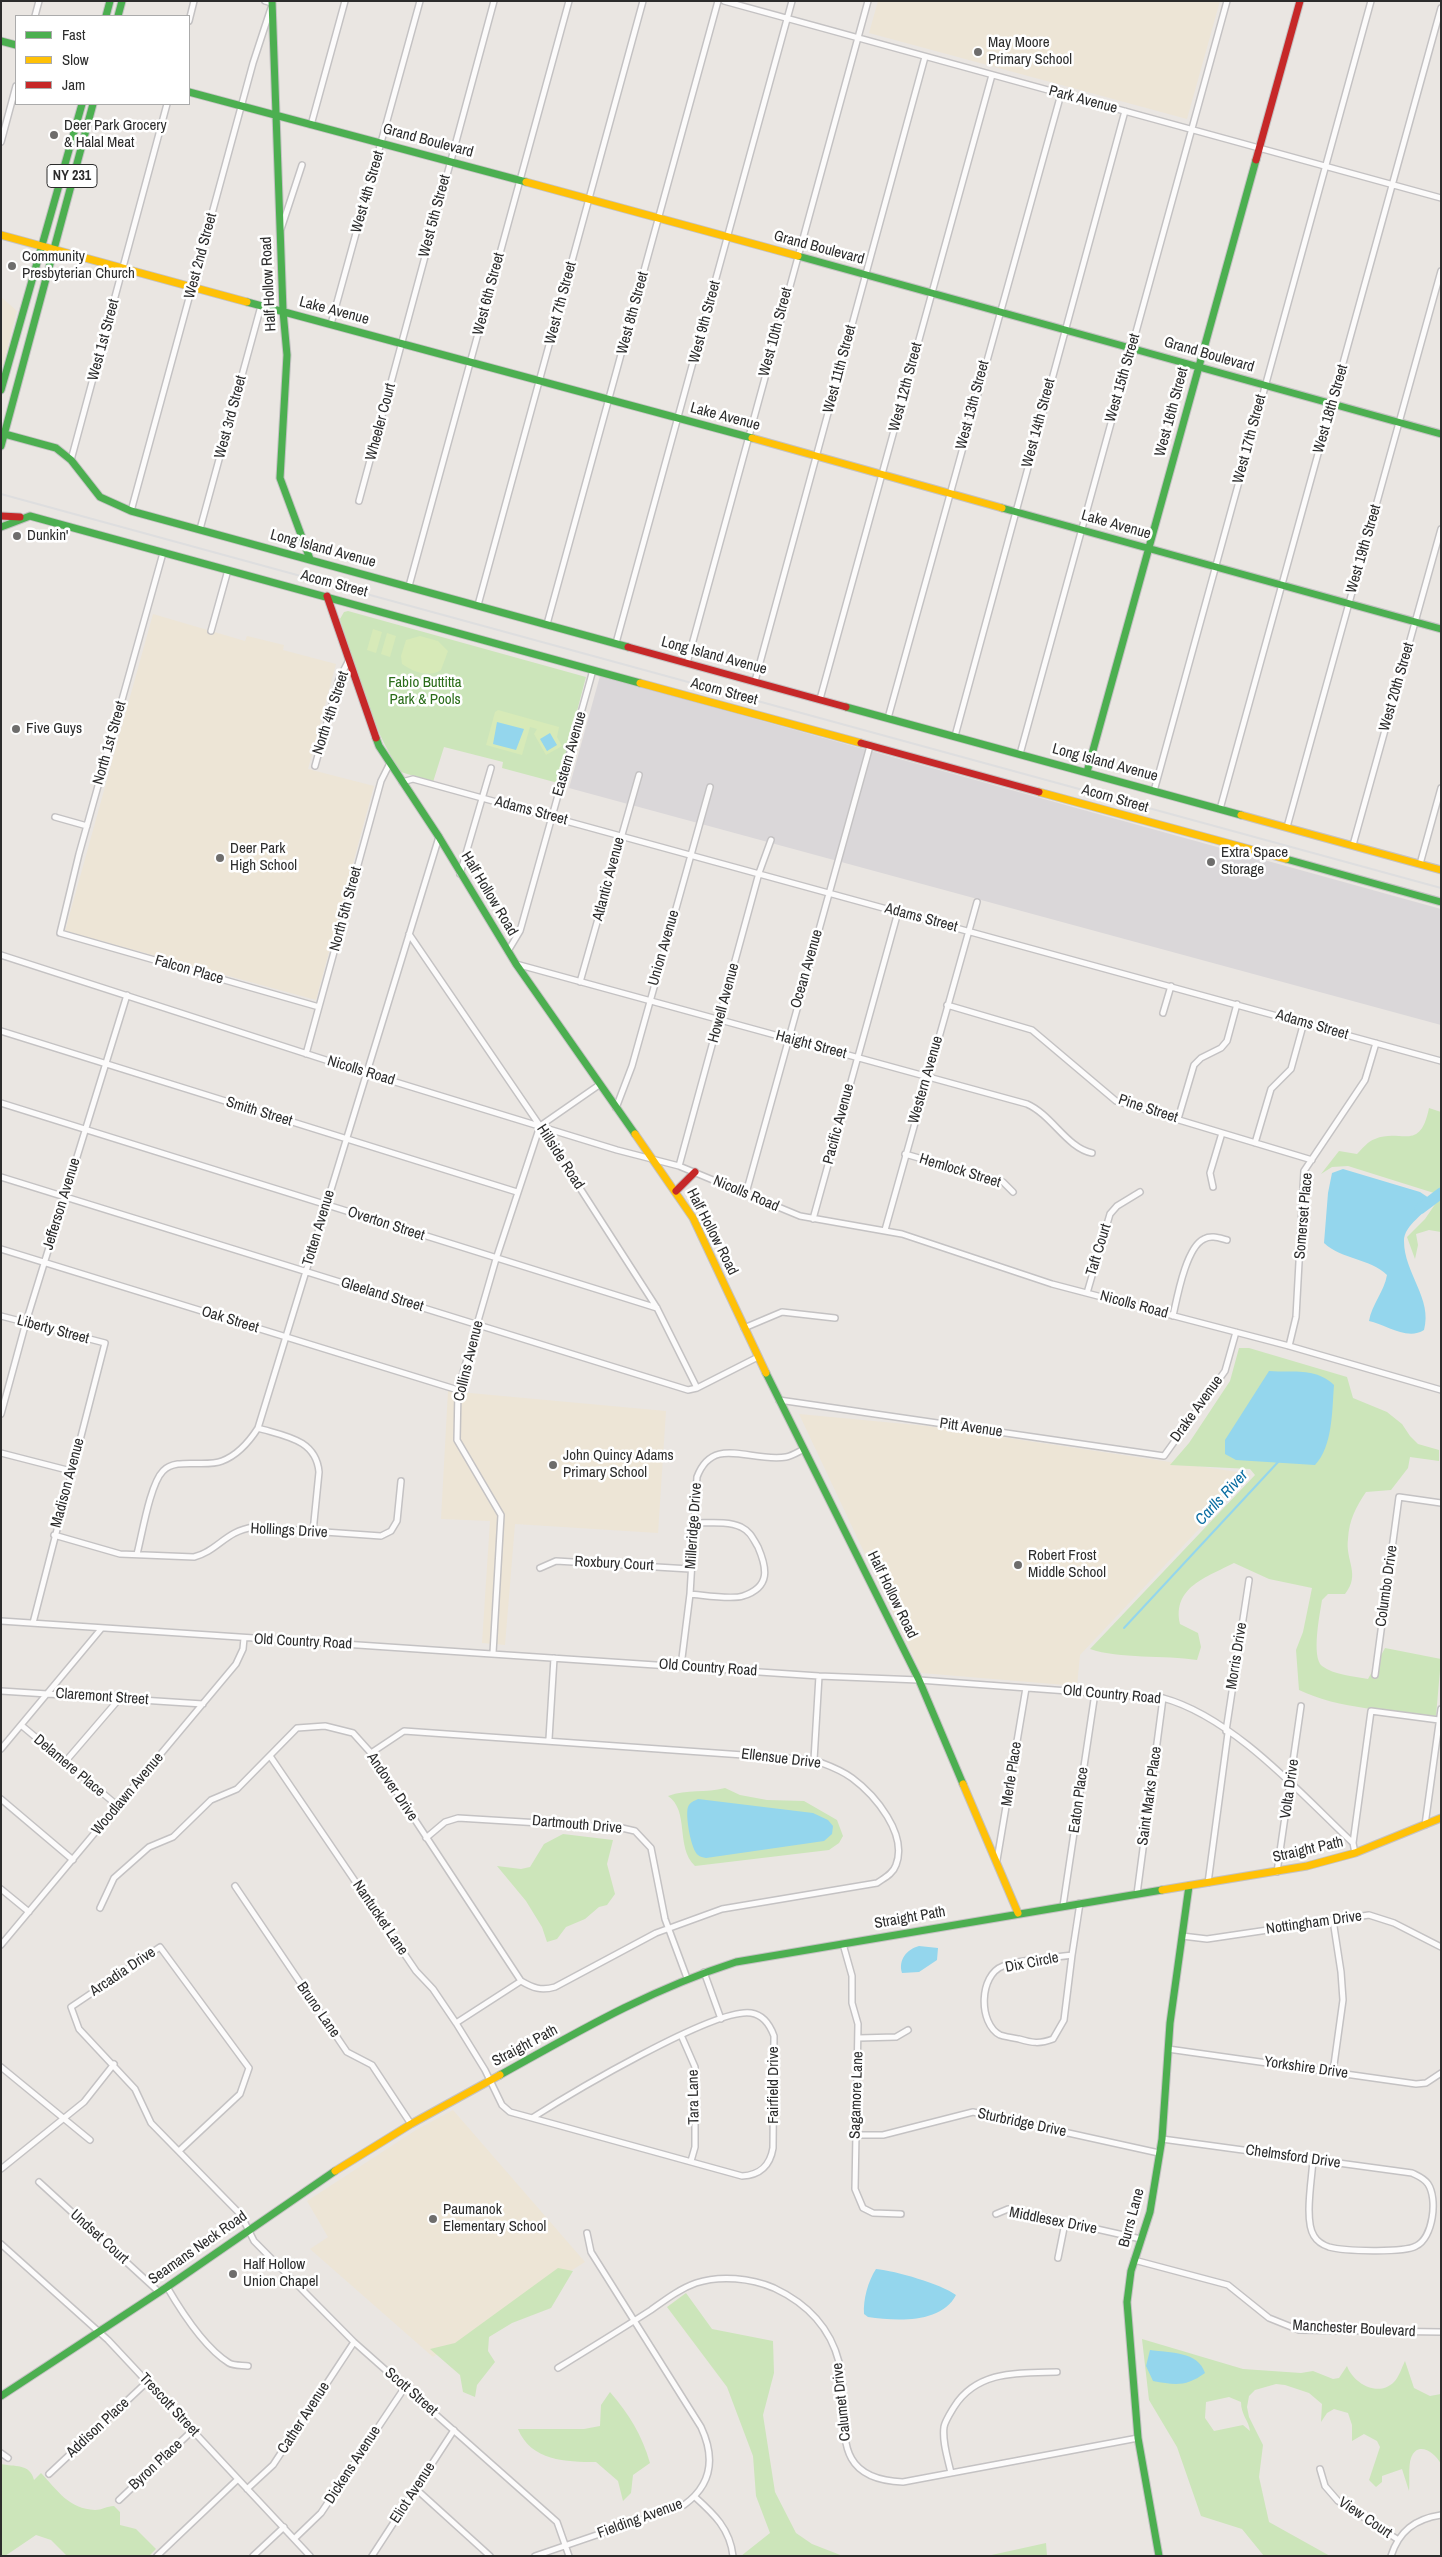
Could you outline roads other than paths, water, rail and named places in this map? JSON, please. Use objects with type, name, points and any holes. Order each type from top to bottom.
[{"type":"street","points":[[35,15],[39,1]]},
{"type":"street","points":[[106,15],[110,1]]},
{"type":"street","points":[[118,15],[122,1]]},
{"type":"street","points":[[190,17],[194,1]]},
{"type":"street","points":[[311,125],[345,1]]},
{"type":"street","name":"West 4th Street","points":[[331,324],[420,1]]},
{"type":"street","name":"West 5th Street","points":[[401,343],[494,1]]},
{"type":"street","name":"West 6th Street","points":[[409,586],[569,1]]},
{"type":"street","name":"West 7th Street","points":[[478,605],[643,1]]},
{"type":"street","name":"West 8th Street","points":[[547,624],[718,1]]},
{"type":"street","name":"Park Avenue","points":[[724,1],[1441,198]]},
{"type":"street","name":"West 9th Street","points":[[616,643],[792,1]]},
{"type":"street","name":"West 10th Street","points":[[686,662],[868,1]]},
{"type":"street","name":"West 15th Street","points":[[1020,754],[1226,1]]},
{"type":"street","name":"West 16th Street","points":[[1087,772],[1300,1]]},
{"type":"street","name":"West 17th Street","points":[[1154,791],[1370,1]]},
{"type":"street","name":"West 2nd Street","points":[[131,511],[270,2]]},
{"type":"street","name":"Half Hollow Road","points":[[270,2],[283,311],[287,355],[280,478],[310,559]]},
{"type":"street","name":"West 18th Street","points":[[1220,809],[1441,8]]},
{"type":"street","points":[[1,41],[15,45]]},
{"type":"street","name":"West 11th Street","points":[[755,681],[925,57]]},
{"type":"street","name":"West 12th Street","points":[[820,699],[992,75]]},
{"type":"street","points":[[1,142],[15,90]]},
{"type":"street","name":"Grand Boulevard","points":[[190,92],[659,217],[797,257],[1441,434]]},
{"type":"street","name":"West 13th Street","points":[[888,718],[948,494],[1061,94]]},
{"type":"street","name":"NY 231","points":[[1,390],[82,105]]},
{"type":"street","name":"NY 231","points":[[1,446],[93,105]]},
{"type":"street","name":"West 1st Street","points":[[71,460],[167,105]]},
{"type":"street","name":"West 14th Street","points":[[955,736],[1125,111]]},
{"type":"street","points":[[280,232],[302,165]]},
{"type":"street","name":"Lake Avenue","points":[[1,235],[747,437],[1441,629]]},
{"type":"street","name":"West 19th Street","points":[[1287,827],[1441,271]]},
{"type":"street","name":"West 3rd Street","points":[[200,529],[261,306]]},
{"type":"street","name":"Wheeler Court","points":[[359,500],[401,343]]},
{"type":"street","name":"Long Island Avenue","points":[[3,434],[56,448],[71,460],[100,497],[131,511],[1441,870]]},
{"type":"street","name":"Acorn Street","points":[[1,516],[30,516],[1441,902]]},
{"type":"street","points":[[1,527],[30,516]]},
{"type":"street","name":"West 20th Street","points":[[1353,846],[1441,529]]},
{"type":"street","name":"North 1st Street","points":[[60,934],[87,826],[163,553]]},
{"type":"street","points":[[211,631],[228,570]]},
{"type":"street","name":"Half Hollow Road","points":[[327,596],[379,746],[390,765],[439,837],[516,964],[693,1218],[779,1400],[919,1680],[1018,1913]]},
{"type":"street","name":"North 4th Street","points":[[315,766],[339,679],[349,660]]},
{"type":"street","name":"Eastern Avenue","points":[[508,951],[520,931],[593,670]]},
{"type":"street","name":"Ocean Avenue","points":[[746,1193],[870,746]]},
{"type":"street","name":"North 5th Street","points":[[306,1054],[381,781],[390,765]]},
{"type":"street","points":[[460,874],[491,768]]},
{"type":"street","name":"Atlantic Avenue","points":[[580,982],[620,836],[639,775]]},
{"type":"street","name":"Adams Street","points":[[402,782],[413,779],[1441,1061]]},
{"type":"street","name":"Union Avenue","points":[[616,1108],[624,1091],[710,787]]},
{"type":"street","points":[[1420,864],[1441,788]]},
{"type":"street","points":[[55,817],[87,826]]},
{"type":"street","name":"Totten Avenue","points":[[137,1554],[155,1484],[163,1471],[174,1465],[203,1465],[222,1462],[237,1453],[258,1428],[439,837]]},
{"type":"street","name":"Howell Avenue","points":[[679,1166],[759,873],[771,840]]},
{"type":"street","name":"Western Avenue","points":[[885,1230],[977,902]]},
{"type":"street","name":"Pacific Avenue","points":[[813,1219],[898,912]]},
{"type":"street","name":"Falcon Place","points":[[60,934],[319,1006]]},
{"type":"street","name":"Hillside Road","points":[[409,934],[540,1126],[657,1308],[697,1388]]},
{"type":"street","name":"Nicolls Road","points":[[1,955],[366,1073],[679,1166],[800,1216],[885,1230],[1087,1293],[1289,1346],[1441,1390]]},
{"type":"street","name":"Haight Street","points":[[516,964],[857,1057],[1038,1109],[1076,1146],[1092,1152]]},
{"type":"street","points":[[1163,1013],[1171,986]]},
{"type":"street","name":"Jefferson Avenue","points":[[1,1414],[44,1262],[127,995]]},
{"type":"street","points":[[1178,1120],[1194,1066],[1201,1058],[1222,1048],[1227,1041],[1237,1004]]},
{"type":"street","name":"Pine Street","points":[[947,1005],[1032,1030],[1116,1101],[1312,1160]]},
{"type":"street","points":[[1255,1142],[1271,1089],[1291,1069],[1304,1022]]},
{"type":"street","name":"Smith Street","points":[[1,1031],[517,1192]]},
{"type":"street","name":"Somerset Place","points":[[1289,1346],[1296,1317],[1304,1171],[1365,1080],[1376,1043]]},
{"type":"street","points":[[540,1126],[599,1085]]},
{"type":"street","name":"Overton Street","points":[[1,1103],[657,1308]]},
{"type":"street","name":"Collins Avenue","points":[[492,1653],[501,1514],[457,1440],[458,1390],[496,1259],[540,1126]]},
{"type":"street","points":[[1213,1187],[1210,1173],[1222,1133]]},
{"type":"street","name":"Hemlock Street","points":[[905,1154],[1003,1182],[1013,1192]]},
{"type":"street","points":[[676,1191],[695,1172]]},
{"type":"street","name":"Gleeland Street","points":[[1,1176],[688,1390],[697,1388]]},
{"type":"street","name":"Taft Court","points":[[1087,1293],[1110,1214],[1117,1206],[1140,1192]]},
{"type":"street","points":[[1173,1316],[1186,1266],[1195,1248],[1203,1239],[1215,1237],[1227,1240]]},
{"type":"street","name":"Oak Street","points":[[1,1249],[458,1390]]},
{"type":"street","points":[[744,1328],[782,1312],[835,1318]]},
{"type":"street","name":"Liberty Street","points":[[1,1316],[105,1344]]},
{"type":"street","name":"Drake Avenue","points":[[1164,1456],[1225,1371],[1236,1332]]},
{"type":"street","name":"Madison Avenue","points":[[33,1623],[54,1535],[105,1344]]},
{"type":"street","points":[[697,1388],[758,1357]]},
{"type":"street","name":"Pitt Avenue","points":[[779,1400],[1164,1456]]},
{"type":"street","points":[[258,1428],[306,1444],[314,1452],[319,1472],[313,1532]]},
{"type":"street","name":"Milleridge Drive","points":[[681,1666],[690,1594],[690,1569],[696,1523],[697,1477],[701,1466],[710,1456],[721,1452],[760,1457],[788,1457],[804,1449]]},
{"type":"street","points":[[1,1453],[71,1471]]},
{"type":"street","name":"Hollings Drive","points":[[54,1535],[120,1554],[194,1558],[203,1555],[230,1534],[240,1529],[254,1527],[381,1536],[392,1531],[397,1521],[401,1480]]},
{"type":"street","name":"Columbo Drive","points":[[1375,1675],[1399,1497],[1441,1503]]},
{"type":"street","points":[[690,1594],[742,1597],[755,1591],[764,1580],[767,1570],[751,1534],[742,1528],[733,1524],[696,1523]]},
{"type":"street","name":"Roxbury Court","points":[[540,1568],[556,1561],[690,1569]]},
{"type":"street","name":"Morris Drive","points":[[1208,1883],[1249,1580]]},
{"type":"street","name":"Old Country Road","points":[[1,1621],[819,1676],[919,1680],[1163,1698],[1186,1706],[1227,1732],[1271,1765],[1353,1843]]},
{"type":"street","points":[[1,1749],[101,1629]]},
{"type":"street","name":"Woodlawn Avenue","points":[[1,1945],[236,1664],[243,1649],[244,1638]]},
{"type":"street","points":[[549,1739],[554,1658]]},
{"type":"street","points":[[814,1760],[819,1676]]},
{"type":"street","name":"Merle Place","points":[[997,1860],[1026,1688]]},
{"type":"street","name":"Claremont Street","points":[[1,1691],[203,1704]]},
{"type":"street","name":"Eaton Place","points":[[1063,1906],[1095,1693]]},
{"type":"street","points":[[65,1762],[120,1698]]},
{"type":"street","name":"Saint Marks Place","points":[[1137,1894],[1163,1698]]},
{"type":"street","name":"Volta Drive","points":[[1278,1872],[1302,1706]]},
{"type":"street","points":[[1425,1826],[1441,1709]]},
{"type":"street","points":[[1355,1853],[1353,1843],[1371,1711],[1439,1720]]},
{"type":"street","name":"Delamere Place","points":[[21,1725],[118,1806]]},
{"type":"street","name":"Andover Drive","points":[[100,1908],[114,1878],[149,1847],[173,1837],[211,1800],[237,1789],[297,1728],[325,1726],[354,1733],[371,1753],[521,1981]]},
{"type":"street","name":"Ellensue Drive","points":[[371,1753],[404,1731],[549,1739],[814,1760],[834,1767],[851,1778],[878,1804],[889,1821],[899,1851],[896,1866],[889,1875],[877,1883],[722,1909],[668,1928]]},
{"type":"street","name":"Nantucket Lane","points":[[270,1756],[416,1971],[433,1988],[490,2080]]},
{"type":"street","points":[[1,1799],[73,1860]]},
{"type":"street","name":"Dartmouth Drive","points":[[426,1838],[446,1822],[458,1818],[622,1828],[635,1831],[651,1848],[668,1928],[687,1978]]},
{"type":"street","name":"Straight Path","points":[[411,2124],[631,2003],[687,1978],[736,1962],[1018,1913],[1278,1872],[1355,1853],[1441,1818]]},
{"type":"street","name":"Bruno Lane","points":[[235,1886],[347,2052],[372,2065],[411,2124]]},
{"type":"street","name":"Burrs Lane","points":[[1159,2556],[1138,2438],[1126,2302],[1134,2260],[1150,2212],[1162,2139],[1168,2049],[1188,1886]]},
{"type":"street","points":[[1,1889],[29,1912]]},
{"type":"street","name":"Dix Circle","points":[[1072,1955],[1002,1966],[992,1975],[986,1986],[985,2000],[987,2018],[992,2028],[1000,2035],[1034,2043],[1053,2039],[1064,2020],[1080,1903]]},
{"type":"street","name":"Nottingham Drive","points":[[1182,1936],[1207,1939],[1356,1916],[1375,1917],[1394,1923],[1441,1947]]},
{"type":"street","points":[[1333,1920],[1342,1972],[1343,2000],[1333,2072]]},
{"type":"street","points":[[456,2023],[521,1981],[532,1987],[544,1990],[555,1987],[668,1928]]},
{"type":"street","name":"Sagamore Lane","points":[[843,1944],[852,1976],[852,2003],[858,2024],[859,2038],[855,2188],[863,2208],[873,2213],[901,2214]]},
{"type":"street","name":"Arcadia Drive","points":[[180,2150],[240,2094],[249,2068],[160,1947],[72,2007],[79,2029],[114,2064],[135,2089],[151,2123],[180,2150],[241,2215],[248,2230]]},
{"type":"street","points":[[704,1972],[721,2019]]},
{"type":"street","name":"Fairfield Drive","points":[[490,2080],[502,2105],[510,2112],[742,2176],[753,2175],[764,2169],[771,2160],[774,2036],[770,2025],[763,2017],[753,2013],[742,2013],[721,2019],[681,2035],[633,2060],[532,2118]]},
{"type":"street","points":[[859,2038],[896,2038],[908,2030]]},
{"type":"street","name":"Tara Lane","points":[[681,2035],[695,2067],[695,2147],[691,2161]]},
{"type":"street","name":"Yorkshire Drive","points":[[1168,2049],[1416,2084],[1426,2083],[1441,2073]]},
{"type":"street","points":[[1,2169],[84,2102],[114,2064]]},
{"type":"street","points":[[1,2067],[90,2140]]},
{"type":"street","name":"Sturbridge Drive","points":[[856,2135],[883,2135],[972,2112],[1159,2153]]},
{"type":"street","name":"Seamans Neck Road","points":[[1,2396],[167,2287],[355,2157],[411,2124]]},
{"type":"street","name":"Chelmsford Drive","points":[[1162,2139],[1412,2173],[1422,2178],[1428,2184],[1433,2201],[1427,2236],[1418,2245],[1406,2250],[1336,2248],[1319,2242],[1310,2227],[1313,2160]]},
{"type":"street","points":[[1,2160],[7,2164]]},
{"type":"street","name":"Undset Court","points":[[38,2182],[159,2292]]},
{"type":"street","name":"Middlesex Drive","points":[[996,2214],[1008,2210],[1141,2240]]},
{"type":"street","points":[[1058,2258],[1065,2223]]},
{"type":"street","name":"Scott Street","points":[[248,2230],[254,2241],[354,2342],[557,2522],[569,2556]]},
{"type":"street","name":"Fielding Avenue","points":[[535,2556],[671,2511],[695,2497],[708,2473],[710,2449],[706,2439],[591,2252],[587,2233]]},
{"type":"street","name":"Trescott Street","points":[[1,2244],[108,2340],[248,2489]]},
{"type":"street","name":"Manchester Boulevard","points":[[1134,2260],[1228,2285],[1260,2312],[1299,2330],[1441,2332]]},
{"type":"street","name":"Calumet Drive","points":[[558,2368],[674,2294],[697,2283],[726,2279],[746,2280],[769,2286],[790,2295],[813,2314],[825,2328],[835,2350],[842,2380],[844,2444],[852,2459],[863,2471],[885,2481],[903,2482],[1138,2438]]},
{"type":"street","points":[[167,2287],[187,2318],[230,2365],[248,2366]]},
{"type":"street","name":"Cather Avenue","points":[[248,2489],[273,2465],[354,2342]]},
{"type":"street","points":[[951,2473],[945,2448],[944,2426],[961,2396],[980,2381],[1008,2374],[1057,2372]]},
{"type":"street","name":"Addison Place","points":[[49,2474],[148,2382]]},
{"type":"street","name":"Dickens Avenue","points":[[294,2539],[321,2513],[405,2386]]},
{"type":"street","name":"Byron Place","points":[[119,2500],[194,2430]]},
{"type":"street","name":"Eliot Avenue","points":[[372,2556],[454,2430]]},
{"type":"street","points":[[1,2453],[8,2458]]},
{"type":"street","name":"View Court","points":[[1320,2469],[1325,2486],[1338,2501],[1397,2540]]},
{"type":"street","points":[[157,2556],[238,2479]]},
{"type":"street","points":[[416,2488],[490,2556]]},
{"type":"street","points":[[248,2489],[310,2556]]},
{"type":"street","points":[[695,2497],[716,2515],[725,2529],[733,2556]]},
{"type":"street","points":[[1391,2556],[1397,2540],[1411,2525],[1424,2519],[1441,2515]]},
{"type":"street","points":[[254,2556],[284,2527]]},
{"type":"water","points":[[497,722],[524,729],[516,750],[493,744]]},
{"type":"water","points":[[550,733],[557,745],[547,751],[540,739]]},
{"type":"water","points":[[1343,1169],[1420,1192],[1432,1200],[1426,1210],[1408,1229],[1404,1241],[1408,1264],[1425,1308],[1424,1330],[1410,1334],[1403,1333],[1369,1321],[1387,1275],[1373,1265],[1339,1253],[1324,1243],[1328,1193],[1332,1173]]},
{"type":"water","points":[[1269,1371],[1312,1373],[1327,1379],[1334,1385],[1328,1438],[1321,1457],[1315,1465],[1236,1460],[1225,1454],[1225,1440]]},
{"type":"water","points":[[698,1799],[813,1813],[828,1820],[833,1826],[832,1834],[824,1841],[706,1858],[702,1857],[695,1852],[693,1847],[687,1817],[689,1805]]},
{"type":"water","points":[[919,1946],[938,1948],[937,1960],[919,1972],[902,1973],[901,1964],[904,1956],[907,1952]]},
{"type":"water","points":[[876,2269],[918,2279],[956,2295],[940,2311],[929,2316],[904,2319],[868,2317],[864,2314],[865,2297],[868,2285]]},
{"type":"water","points":[[1150,2350],[1182,2354],[1190,2357],[1201,2366],[1205,2373],[1192,2381],[1180,2384],[1153,2381],[1146,2366]]},
{"type":"waterway","name":"Carlls River","points":[[1420,1209],[1441,1193]]},
{"type":"waterway","name":"Carlls River","points":[[1124,1628],[1279,1461]]},
{"type":"railway","points":[[1,494],[1441,888]]},
{"type":"place","name":"May Moore Primary School","points":[[978,52]]},
{"type":"place","name":"Deer Park Grocery & Halal Meat","points":[[54,135]]},
{"type":"place","name":"Community Presbyterian Church","points":[[12,266]]},
{"type":"place","name":"Dunkin'","points":[[17,536]]},
{"type":"place","name":"Five Guys","points":[[16,729]]},
{"type":"place","name":"Deer Park High School","points":[[220,858]]},
{"type":"place","name":"Extra Space Storage","points":[[1211,862]]},
{"type":"place","name":"John Quincy Adams Primary School","points":[[553,1465]]},
{"type":"place","name":"Robert Frost Middle School","points":[[1018,1565]]},
{"type":"place","name":"Paumanok Elementary School","points":[[433,2219]]},
{"type":"place","name":"Half Hollow Union Chapel","points":[[233,2274]]},
{"type":"park label","name":"Fabio Buttitta Park & Pools","points":[[425,692]]}]
